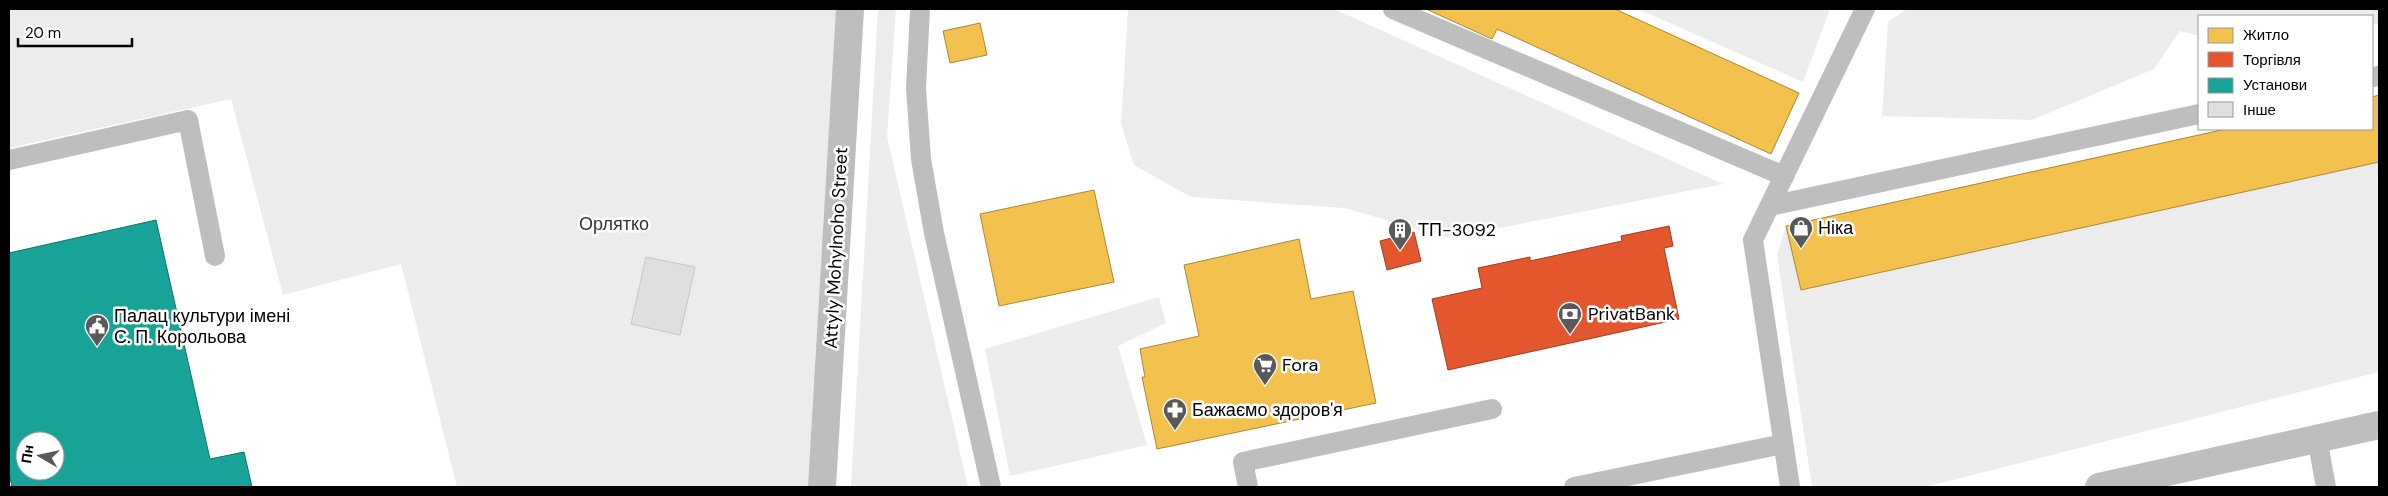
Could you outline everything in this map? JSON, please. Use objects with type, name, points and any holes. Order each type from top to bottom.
[{"type":"street","name":"Attyly Mohylnoho Street","points":[[822,487],[850,9]]},
{"type":"street","points":[[2099,487],[2379,425]]},
{"type":"lane","points":[[920,9],[916,88],[921,159],[934,233],[991,487]]},
{"type":"lane","points":[[1393,9],[1784,176]]},
{"type":"lane","points":[[1790,487],[1753,240],[1865,9]]},
{"type":"lane","points":[[1770,206],[2198,114]]},
{"type":"lane","points":[[9,160],[188,120],[215,256]]},
{"type":"lane","points":[[1248,487],[1244,462],[1492,409]]},
{"type":"lane","points":[[2317,438],[2326,487]]},
{"type":"lane","points":[[1574,487],[1783,444]]},
{"type":"green space","name":"Орлятко","points":[[9,9],[842,9],[815,487],[457,487],[401,264],[283,295],[231,99],[9,148]]},
{"type":"green space","points":[[878,9],[896,9],[887,137],[968,487],[851,487]]},
{"type":"green space","points":[[1128,9],[1334,9],[1723,184],[1449,238],[1344,208],[1191,197],[1134,165],[1121,124]]},
{"type":"green space","points":[[1638,9],[1830,9],[1803,82]]},
{"type":"green space","points":[[1907,9],[2379,9],[2379,23],[2373,25],[2373,15],[2198,15],[2198,36],[2180,31],[2154,69],[2032,120],[1882,116],[1888,22]]},
{"type":"green space","points":[[2379,162],[2379,372],[1925,487],[1812,487],[1777,255],[1786,226],[1801,290]]},
{"type":"green space","points":[[1159,297],[1166,323],[1118,346],[1147,445],[1010,476],[985,349]]},
{"type":"building: Житло","points":[[1426,9],[1615,9],[1799,93],[1771,154],[1497,29],[1492,39]]},
{"type":"building: Житло","points":[[980,23],[987,55],[950,63],[943,31]]},
{"type":"building: Житло","points":[[2379,95],[2379,162],[1801,290],[1786,226],[2221,130],[2373,130],[2373,97]]},
{"type":"building: Житло","points":[[1094,190],[1114,282],[999,306],[980,214]]},
{"type":"building: Житло","points":[[1299,239],[1311,299],[1353,291],[1376,403],[1157,449],[1142,377],[1145,377],[1140,349],[1199,336],[1184,265]]},
{"type":"building: Торгівля","points":[[1669,226],[1673,246],[1664,248],[1679,319],[1448,370],[1432,299],[1482,288],[1478,268],[1530,257],[1530,261],[1622,241],[1621,236]]},
{"type":"building: Торгівля","name":"ТП-3092","points":[[1414,232],[1421,261],[1387,270],[1380,241]]},
{"type":"building: Установи","name":"Палац культури імені С. П. Корольова","points":[[156,220],[210,459],[244,452],[252,487],[12,487],[9,472],[9,253]]},
{"type":"building: Інше","points":[[646,257],[695,267],[680,335],[631,324]]},
{"type":"place","name":"Ніка","points":[[1801,249]]},
{"type":"place","name":"ТП-3092","points":[[1400,251]]},
{"type":"place","name":"PrivatBank","points":[[1570,335]]},
{"type":"place","name":"Палац культури імені С. П. Корольова","points":[[97,347]]},
{"type":"place","name":"Fora","points":[[1265,386]]},
{"type":"place","name":"Бажаємо здоров'я","points":[[1175,431]]}]
